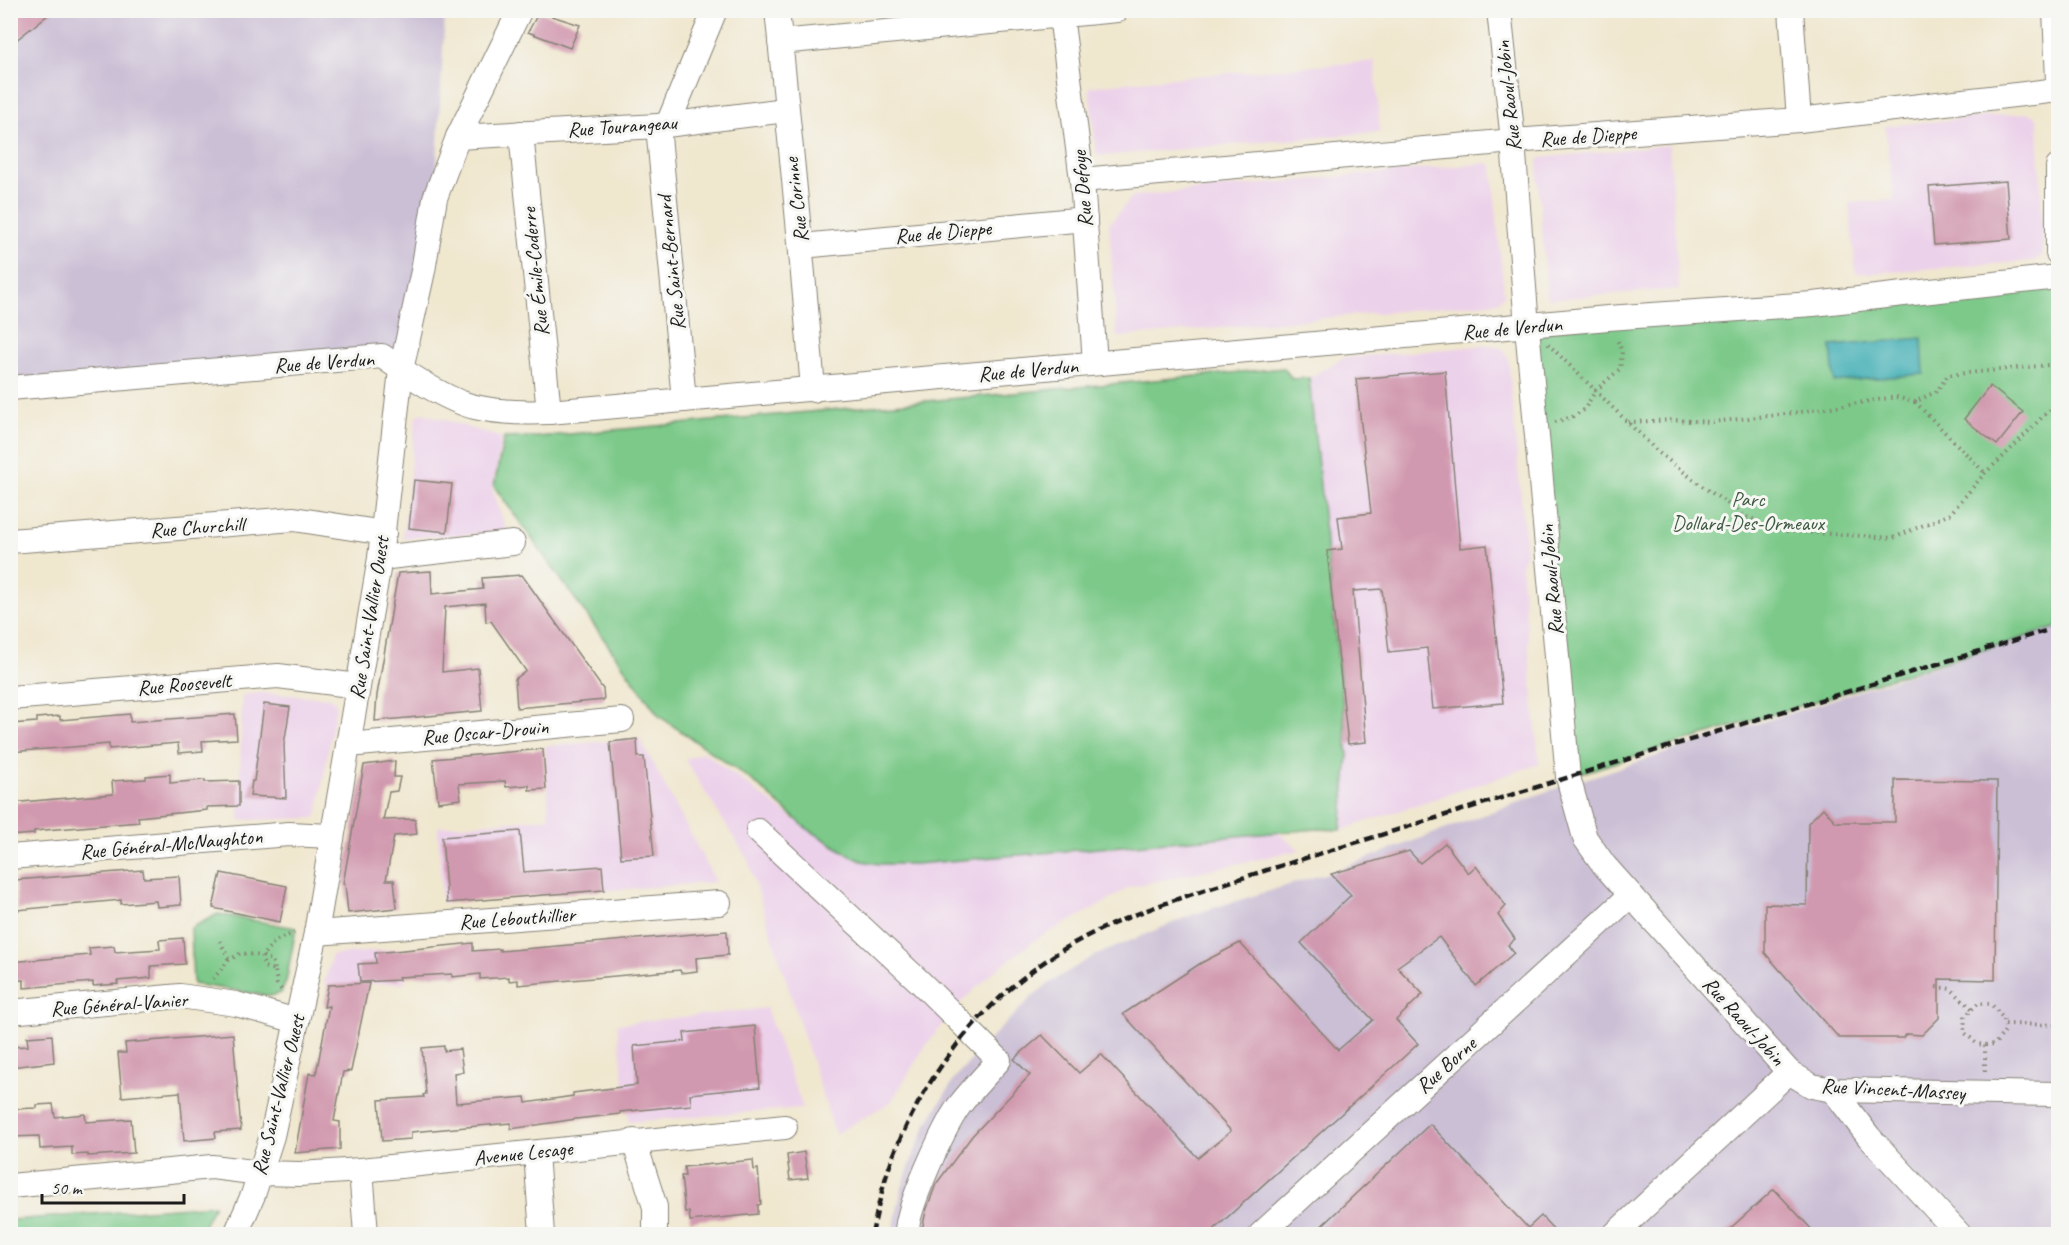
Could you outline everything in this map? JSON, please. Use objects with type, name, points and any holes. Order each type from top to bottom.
[{"type":"street","name":"Rue Saint-Vallier Ouest","points":[[236,1234],[253,1195],[272,1136],[316,933],[384,533],[401,370],[423,271],[435,198],[458,136],[520,10]]},
{"type":"street","name":"Rue Saint-Bernard","points":[[684,400],[663,125],[715,10]]},
{"type":"street","name":"Rue Corinne","points":[[777,10],[802,246],[813,390]]},
{"type":"street","points":[[780,42],[1117,10]]},
{"type":"street","name":"Rue Raoul-Jobin","points":[[1499,10],[1513,141],[1527,327],[1568,777],[1585,838],[1604,865],[1789,1071]]},
{"type":"street","points":[[1791,10],[1799,120]]},
{"type":"street","points":[[2055,10],[2058,81]]},
{"type":"street","name":"Rue Defoye","points":[[1061,15],[1082,180],[1095,363]]},
{"type":"street","name":"Rue de Dieppe","points":[[1082,180],[1513,141],[1799,120],[2058,90]]},
{"type":"street","name":"Rue Tourangeau","points":[[458,136],[663,125],[786,110]]},
{"type":"street","name":"Rue Émile-Coderre","points":[[520,133],[549,412]]},
{"type":"street","points":[[2058,167],[2058,253]]},
{"type":"street","name":"Rue de Dieppe","points":[[802,246],[1085,219]]},
{"type":"street","name":"Rue de Verdun","points":[[10,388],[382,356],[401,370],[438,391],[473,407],[517,413],[549,412],[1527,327],[1608,318],[1813,304],[2058,277]]},
{"type":"street","name":"Rue Churchill","points":[[10,541],[294,519],[384,533]]},
{"type":"street","points":[[380,558],[513,543]]},
{"type":"street","name":"Rue Roosevelt","points":[[10,698],[278,676],[358,686]]},
{"type":"street","name":"Rue Oscar-Drouin","points":[[348,745],[622,720]]},
{"type":"street","points":[[758,831],[920,982],[999,1060],[958,1107],[915,1197],[906,1234]]},
{"type":"street","name":"Rue Général-McNaughton","points":[[10,857],[289,834],[331,836]]},
{"type":"street","name":"Rue Borne","points":[[1261,1234],[1631,895]]},
{"type":"street","name":"Rue Lebouthillier","points":[[316,933],[719,903]]},
{"type":"street","name":"Rue Général-Vanier","points":[[10,1012],[180,996],[236,1004],[297,1021]]},
{"type":"street","points":[[1615,1234],[1789,1071]]},
{"type":"street","name":"Rue Vincent-Massey","points":[[1789,1071],[1812,1086],[1833,1090],[2058,1094]]},
{"type":"street","points":[[1833,1090],[1869,1137],[1959,1234]]},
{"type":"street","name":"Avenue Lesage","points":[[10,1186],[212,1167],[260,1173],[300,1174],[361,1170],[785,1127]]},
{"type":"street","points":[[634,1141],[655,1207],[655,1234]]},
{"type":"street","points":[[536,1153],[542,1234]]},
{"type":"street","points":[[361,1170],[366,1234]]},
{"type":"path","points":[[1537,424],[1557,422],[1584,410],[1596,390],[1620,369],[1622,352],[1608,318]]},
{"type":"path","points":[[1527,327],[1554,349],[1659,453],[1747,517],[1785,531],[1893,538],[1950,514],[1985,472],[2057,403],[2058,354]]},
{"type":"path","points":[[1915,402],[1937,391],[1948,375],[2058,364]]},
{"type":"path","points":[[1628,422],[1675,420],[1712,422],[1786,414],[1896,397],[1915,402],[1985,472]]},
{"type":"path","points":[[262,956],[275,941],[293,933],[316,933]]},
{"type":"path","points":[[220,941],[229,960]]},
{"type":"path","points":[[206,999],[209,983],[229,960],[241,953],[262,956],[272,960],[277,984],[297,1021]]},
{"type":"path","points":[[262,956],[264,967],[275,970]]},
{"type":"path","points":[[1936,987],[1951,989],[1972,1009]]},
{"type":"path","points":[[1978,1003],[1991,1004],[2004,1019],[2005,1031],[1995,1044],[1977,1044],[1964,1032],[1965,1017],[1972,1009],[1978,1003]]},
{"type":"path","points":[[2005,1024],[2058,1025]]},
{"type":"path","points":[[1984,1093],[1985,1045]]},
{"type":"shaded area","points":[[11,11],[445,11],[435,198],[401,370],[381,356],[11,380]]},
{"type":"shaded area","points":[[1375,61],[1380,132],[1100,156],[1096,152],[1089,87]]},
{"type":"shaded area","points":[[2027,113],[2038,120],[2043,249],[2040,257],[2034,261],[1856,274],[1849,203],[1894,200],[1885,126]]},
{"type":"shaded area","points":[[1669,145],[1679,289],[1549,299],[1537,164],[1540,158]]},
{"type":"shaded area","points":[[1489,163],[1492,166],[1504,295],[1498,302],[1117,337],[1109,224],[1133,196]]},
{"type":"shaded area","points":[[1491,345],[1503,349],[1508,358],[1526,553],[1521,565],[1539,764],[1341,830],[1348,756],[1309,378],[1344,358]]},
{"type":"shaded area","points":[[423,413],[502,438],[492,489],[507,532],[403,538],[416,417]]},
{"type":"shaded area","points":[[2058,623],[2058,1234],[892,1234],[902,1187],[915,1152],[927,1124],[955,1078],[1035,994],[1092,957],[1194,914],[1328,873],[1548,791],[2051,629]]},
{"type":"shaded area","points":[[261,693],[329,698],[336,705],[317,816],[313,818],[239,820],[242,695]]},
{"type":"shaded area","points":[[640,739],[716,882],[442,903],[438,827],[549,818],[545,746]]},
{"type":"shaded area","points":[[703,752],[806,828],[862,861],[892,865],[916,864],[1277,832],[1300,850],[1129,887],[1038,938],[992,973],[957,1006],[926,1045],[891,1102],[835,1134],[748,860],[685,760]]},
{"type":"shaded area","points":[[400,949],[405,983],[324,985],[332,955]]},
{"type":"shaded area","points":[[766,1008],[803,1108],[629,1122],[617,1024]]},
{"type":"green space","name":"Parc Dollard-Des-Ormeaux","points":[[2058,277],[2058,627],[1568,777],[1527,327]]},
{"type":"green space","points":[[1284,368],[1292,379],[1309,378],[1348,756],[1341,830],[1317,829],[916,864],[879,864],[862,861],[806,828],[754,782],[659,716],[494,486],[504,438],[537,437]]},
{"type":"green space","points":[[218,914],[296,928],[286,982],[281,993],[271,996],[193,984],[191,928]]},
{"type":"green space","points":[[214,1205],[200,1234],[11,1234],[11,1220]]},
{"type":"water","points":[[1922,338],[1924,374],[1834,382],[1831,346]]},
{"type":"building","points":[[10,10],[54,10],[10,45]]},
{"type":"building","points":[[539,12],[580,25],[570,48],[528,32]]},
{"type":"building","points":[[2006,181],[2011,239],[1934,245],[1929,187]]},
{"type":"building","points":[[1445,371],[1460,548],[1487,545],[1503,703],[1433,709],[1427,648],[1389,652],[1382,589],[1353,591],[1366,742],[1348,744],[1327,551],[1342,549],[1338,517],[1371,513],[1356,379]]},
{"type":"building","points":[[1990,386],[2023,412],[1997,445],[1964,419]]},
{"type":"building","points":[[414,480],[452,484],[447,532],[409,528]]},
{"type":"building","points":[[431,571],[432,594],[483,589],[482,578],[522,575],[603,689],[604,700],[517,708],[515,679],[526,671],[491,621],[486,622],[485,603],[445,607],[442,672],[478,668],[482,711],[375,721],[377,695],[398,573]]},
{"type":"building","points":[[264,704],[290,707],[284,745],[286,798],[250,796]]},
{"type":"building","points":[[130,714],[130,722],[235,714],[237,739],[202,741],[203,751],[179,753],[178,743],[109,749],[109,744],[10,752],[10,724],[37,722],[37,718],[60,716],[60,720]]},
{"type":"building","points":[[637,739],[638,757],[644,757],[654,856],[621,858],[610,742]]},
{"type":"building","points":[[543,749],[546,789],[529,790],[529,785],[506,787],[505,781],[459,784],[461,799],[438,802],[433,759]]},
{"type":"building","points":[[395,761],[394,777],[400,777],[397,791],[389,792],[383,820],[415,819],[417,834],[394,836],[386,880],[394,880],[397,908],[348,913],[345,884],[343,884],[364,765]]},
{"type":"building","points":[[170,774],[170,783],[205,780],[205,782],[239,781],[239,806],[207,807],[207,810],[138,817],[139,822],[34,831],[34,834],[10,836],[10,803],[113,794],[112,781],[146,779],[146,776]]},
{"type":"building","points":[[1895,780],[1997,781],[1995,980],[1939,979],[1939,1018],[1922,1035],[1907,1034],[1903,1038],[1839,1038],[1765,953],[1765,904],[1807,905],[1808,823],[1823,808],[1836,822],[1895,822]]},
{"type":"building","points":[[520,831],[524,872],[602,866],[604,890],[447,903],[442,837]]},
{"type":"building","points":[[1445,843],[1468,873],[1476,866],[1506,906],[1498,915],[1515,939],[1508,945],[1514,953],[1476,986],[1439,937],[1397,967],[1423,994],[1396,1020],[1418,1044],[1209,1234],[921,1234],[926,1211],[936,1184],[972,1136],[1030,1075],[1014,1059],[1042,1035],[1079,1073],[1101,1054],[1198,1158],[1231,1131],[1123,1014],[1201,963],[1240,943],[1338,1050],[1373,1020],[1301,943],[1351,895],[1331,874],[1409,851],[1420,863]]},
{"type":"building","points":[[143,870],[144,878],[179,876],[181,905],[157,907],[156,901],[121,904],[121,900],[17,910],[15,880]]},
{"type":"building","points":[[221,873],[287,886],[280,922],[213,908]]},
{"type":"building","points":[[727,931],[728,955],[696,958],[697,971],[681,973],[680,970],[518,985],[518,980],[509,981],[509,977],[480,979],[480,974],[452,977],[452,974],[398,977],[399,980],[360,982],[358,964],[376,963],[375,953],[473,943],[473,951],[500,949],[500,951]]},
{"type":"building","points":[[183,938],[185,964],[151,966],[151,978],[93,986],[93,982],[24,988],[24,980],[10,981],[10,962],[90,955],[89,948],[114,946],[115,952],[160,949],[159,940]]},
{"type":"building","points":[[369,983],[351,1071],[343,1072],[334,1121],[340,1122],[340,1149],[295,1153],[309,1073],[316,1074],[329,1006],[324,1007],[328,985]]},
{"type":"building","points":[[755,1026],[760,1087],[690,1094],[691,1105],[620,1112],[620,1114],[511,1129],[511,1123],[411,1132],[411,1139],[382,1141],[379,1100],[424,1097],[423,1095],[426,1094],[422,1048],[444,1046],[444,1051],[460,1049],[463,1072],[454,1073],[456,1103],[525,1097],[526,1103],[573,1096],[573,1093],[637,1085],[634,1046],[685,1041],[684,1033]]},
{"type":"building","points":[[233,1034],[241,1130],[215,1132],[216,1138],[184,1141],[180,1092],[122,1097],[118,1053],[126,1053],[125,1043]]},
{"type":"building","points":[[52,1035],[54,1062],[10,1067],[10,1047],[28,1046],[27,1037]]},
{"type":"building","points":[[53,1104],[55,1117],[85,1114],[86,1122],[131,1119],[134,1153],[72,1155],[72,1147],[40,1149],[39,1136],[10,1137],[10,1109],[37,1108],[37,1105]]},
{"type":"building","points":[[1430,1124],[1528,1228],[1541,1216],[1558,1234],[1313,1234]]},
{"type":"building","points":[[804,1152],[808,1178],[790,1180],[787,1155]]},
{"type":"building","points":[[753,1160],[754,1170],[758,1169],[761,1204],[758,1205],[758,1214],[690,1221],[689,1212],[685,1212],[681,1176],[685,1176],[684,1167]]},
{"type":"building","points":[[1774,1189],[1816,1234],[1724,1234]]},
{"type":"railway","points":[[872,1234],[884,1182],[895,1152],[910,1118],[928,1086],[949,1056],[972,1027],[1025,976],[1055,954],[1087,936],[1154,907],[1270,869],[2058,627]]}]
